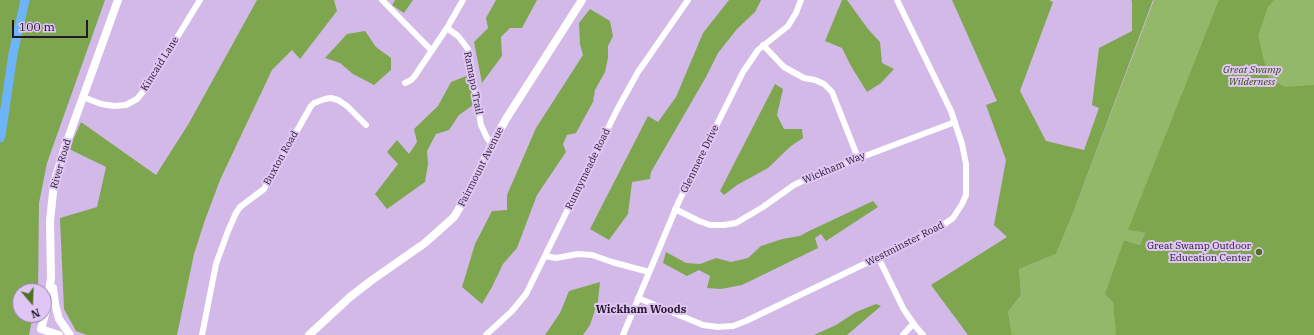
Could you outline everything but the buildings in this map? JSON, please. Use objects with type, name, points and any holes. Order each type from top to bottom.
[{"type":"main road","name":"River Road","points":[[40,332],[47,306],[51,278],[50,221],[54,183],[61,157],[118,0]]},
{"type":"main road","name":"Fairmount Avenue","points":[[309,335],[350,297],[426,243],[454,217],[466,198],[492,144],[512,108],[582,0]]},
{"type":"main road","points":[[51,278],[59,319],[70,335]]},
{"type":"main road","points":[[40,332],[59,335]]},
{"type":"street","name":"Kincaid Lane","points":[[83,98],[114,106],[126,105],[137,99],[146,88],[200,0]]},
{"type":"street","points":[[382,0],[431,50]]},
{"type":"street","points":[[405,83],[414,77],[447,28],[463,0]]},
{"type":"street","name":"Runnymeade Road","points":[[486,335],[512,311],[526,294],[618,108],[638,72],[688,0]]},
{"type":"street","name":"Glenmere Drive","points":[[623,335],[675,209],[742,72],[763,45],[788,26],[801,0]]},
{"type":"street","name":"Westminster Road","points":[[638,298],[703,325],[718,327],[733,326],[878,257],[947,223],[953,218],[966,195],[966,164],[962,144],[955,122],[898,0]]},
{"type":"street","name":"Ramapo Trail","points":[[447,28],[458,36],[468,49],[481,125],[487,138],[492,144]]},
{"type":"street","points":[[763,45],[784,67],[804,78],[815,80],[824,84],[832,92],[858,158]]},
{"type":"street","name":"Buxton Road","points":[[202,335],[216,264],[236,213],[240,207],[264,189],[311,106],[325,98],[338,100],[347,106],[366,126]]},
{"type":"street","name":"Wickham Way","points":[[675,209],[710,225],[724,225],[736,222],[763,207],[800,182],[817,174],[955,122]]},
{"type":"street","points":[[546,256],[556,258],[578,254],[592,255],[649,272]]},
{"type":"street","points":[[878,257],[902,306],[923,335]]},
{"type":"street","points":[[903,335],[914,324]]},
{"type":"green space","points":[[0,0],[105,0],[47,163],[39,203],[38,283],[12,283],[12,323],[31,323],[29,335],[0,335]]},
{"type":"green space","points":[[257,0],[334,0],[337,11],[300,59],[292,50],[272,70],[220,180],[205,220],[194,254],[177,335],[87,335],[76,331],[64,309],[60,218],[97,207],[106,167],[69,149],[81,122],[156,175],[189,123]]},
{"type":"green space","points":[[395,0],[413,0],[404,13],[392,5]]},
{"type":"green space","points":[[496,0],[537,0],[522,28],[510,28],[501,37],[502,56],[482,83],[474,42],[488,28],[486,18]]},
{"type":"green space","points":[[729,0],[761,0],[755,12],[737,29],[718,53],[706,77],[651,172],[650,179],[632,182],[628,214],[609,240],[590,229],[648,116],[658,122],[676,97],[703,33]]},
{"type":"green space","points":[[842,0],[847,0],[868,29],[880,42],[882,63],[894,69],[881,83],[867,92],[842,48],[825,41]]},
{"type":"green space","points":[[952,0],[1049,0],[1053,2],[1020,91],[1046,141],[1084,150],[1099,108],[1092,105],[1099,48],[1132,31],[1131,0],[1153,0],[1073,213],[1056,254],[1019,269],[1021,295],[1008,312],[1012,335],[968,335],[931,285],[1007,237],[994,225],[1006,160],[986,105],[997,101]]},
{"type":"green space","name":"Great Swamp Wilderness","points":[[1154,0],[1314,0],[1314,335],[1012,335],[1008,312],[1021,295],[1019,269],[1056,254]],"holes":[[[1303,165],[1116,330],[1113,302],[1124,240],[1140,245],[1145,233],[1128,230]]]},
{"type":"green space","name":"Great Swamp Wilderness","points":[[1219,0],[1274,0],[1268,7],[1258,35],[1268,77],[1285,87],[1314,85],[1314,335],[1116,335],[1113,302],[1105,294],[1124,240],[1140,245],[1145,233],[1128,230]]},
{"type":"green space","points":[[590,9],[610,21],[613,36],[608,46],[608,58],[605,72],[595,90],[593,102],[576,133],[567,135],[563,144],[566,152],[537,195],[517,248],[503,264],[482,304],[462,287],[475,244],[492,211],[507,210],[507,195],[536,128],[583,55],[580,44],[579,23]]},
{"type":"green space","points":[[365,31],[376,47],[391,58],[391,70],[374,85],[353,74],[340,63],[325,58],[347,34]]},
{"type":"green space","points":[[469,75],[473,105],[459,115],[449,130],[436,134],[427,151],[428,164],[425,182],[387,209],[375,194],[398,164],[387,152],[397,140],[409,154],[417,142],[414,129],[438,106],[451,82]]},
{"type":"green space","points":[[775,84],[783,89],[777,115],[784,129],[802,129],[803,138],[791,146],[768,168],[737,185],[724,195],[720,191]]},
{"type":"green space","points":[[873,201],[878,207],[826,241],[821,234],[815,238],[818,248],[742,285],[721,289],[707,288],[710,276],[699,270],[687,276],[663,263],[666,252],[686,263],[700,264],[716,258],[731,262],[748,258],[761,246],[782,239],[800,236]]},
{"type":"green space","points":[[600,282],[598,301],[590,325],[583,335],[545,335],[560,313],[569,291]]},
{"type":"green space","points":[[876,304],[881,306],[847,335],[814,335],[836,325],[856,312]]},
{"type":"waterway","points":[[0,138],[13,54],[25,0]]},
{"type":"place","name":"Great Swamp Outdoor Education Center","points":[[1259,252]]},
{"type":"district","name":"Wickham Woods","points":[[641,310]]}]
